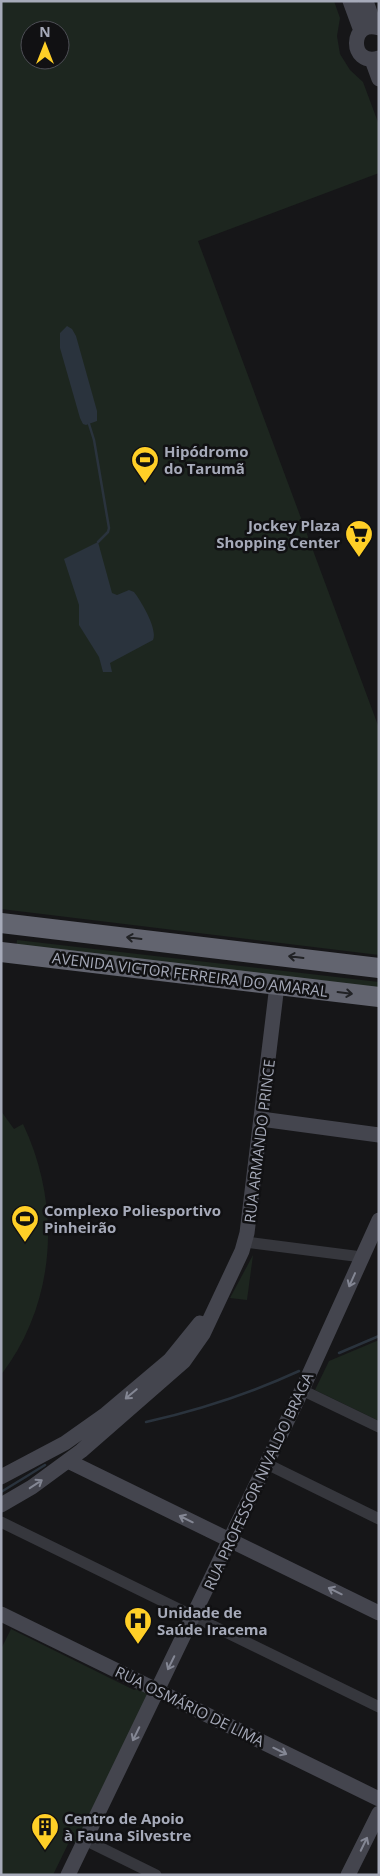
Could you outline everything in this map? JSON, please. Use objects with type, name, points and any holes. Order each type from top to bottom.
[{"type":"highway","name":"AVENIDA VICTOR FERREIRA DO AMARAL","points":[[4,926],[379,968]]},
{"type":"highway","name":"AVENIDA VICTOR FERREIRA DO AMARAL","points":[[3,950],[379,997]]},
{"type":"street","points":[[350,1],[372,29]]},
{"type":"street","points":[[366,1],[372,29]]},
{"type":"street","points":[[372,29],[356,40],[357,49],[362,56],[375,59],[379,79]]},
{"type":"street","name":"RUA ARMANDO PRINCE","points":[[1,1505],[32,1487],[114,1424],[184,1361],[203,1334],[245,1242],[277,985]]},
{"type":"street","points":[[261,1120],[379,1135]]},
{"type":"street","name":"RUA PROFESSOR NIVALDO BRAGA","points":[[68,1875],[267,1464],[379,1220]]},
{"type":"street","points":[[245,1242],[362,1256]]},
{"type":"street","name":"RUA ARMANDO PRINCE","points":[[1,1477],[48,1452],[92,1425],[164,1365],[182,1347],[222,1293]]},
{"type":"street","points":[[302,1390],[379,1427]]},
{"type":"street","points":[[68,1461],[379,1613]]},
{"type":"street","points":[[267,1464],[379,1519]]},
{"type":"street","points":[[1,1522],[379,1707]]},
{"type":"street","name":"RUA OSMÁRIO DE LIMA","points":[[1,1614],[379,1799]]},
{"type":"street","points":[[348,1875],[379,1813]]},
{"type":"street","points":[[85,1840],[156,1875]]},
{"type":"shaded area","name":"Hipódromo do Tarumã","points":[[1,1],[334,1],[340,18],[337,36],[340,54],[350,70],[363,82],[379,125],[379,173],[198,241],[379,728],[379,955],[1,909]]},
{"type":"shaded area","points":[[67,326],[72,329],[76,336],[97,411],[97,421],[86,425],[83,424],[80,418],[60,348],[60,333]]},
{"type":"shaded area","points":[[98,542],[112,593],[117,595],[129,590],[134,592],[148,615],[154,635],[153,640],[110,663],[112,672],[103,672],[99,657],[79,625],[79,605],[64,559]]},
{"type":"shaded area","points":[[17,940],[379,982],[379,991],[16,949]]},
{"type":"shaded area","name":"Complexo Poliesportivo Pinheirão","points":[[1,1111],[14,1129],[23,1124],[36,1155],[44,1188],[48,1220],[47,1253],[42,1286],[33,1317],[19,1347],[1,1375]]},
{"type":"shaded area","points":[[253,1255],[247,1300],[230,1298]]},
{"type":"shaded area","points":[[379,1340],[379,1421],[315,1390],[329,1361]]},
{"type":"shaded area","points":[[11,1629],[134,1690],[140,1688],[146,1692],[147,1697],[76,1843],[70,1840],[53,1875],[1,1875],[1,1649]]},
{"type":"waterway","points":[[89,424],[94,440],[109,528],[108,532],[98,542]]},
{"type":"waterway","points":[[339,1353],[379,1336]]},
{"type":"waterway","points":[[146,1422],[224,1401],[299,1371]]},
{"type":"waterway","points":[[1,1492],[45,1465]]},
{"type":"place","name":"Hipódromo do Tarumã","points":[[145,484]]},
{"type":"place","name":"Jockey Plaza Shopping Center","points":[[359,558]]},
{"type":"place","name":"Complexo Poliesportivo Pinheirão","points":[[25,1243]]},
{"type":"place","name":"Unidade de Saúde Iracema","points":[[138,1645]]},
{"type":"place","name":"Centro de Apoio à Fauna Silvestre","points":[[45,1851]]}]
